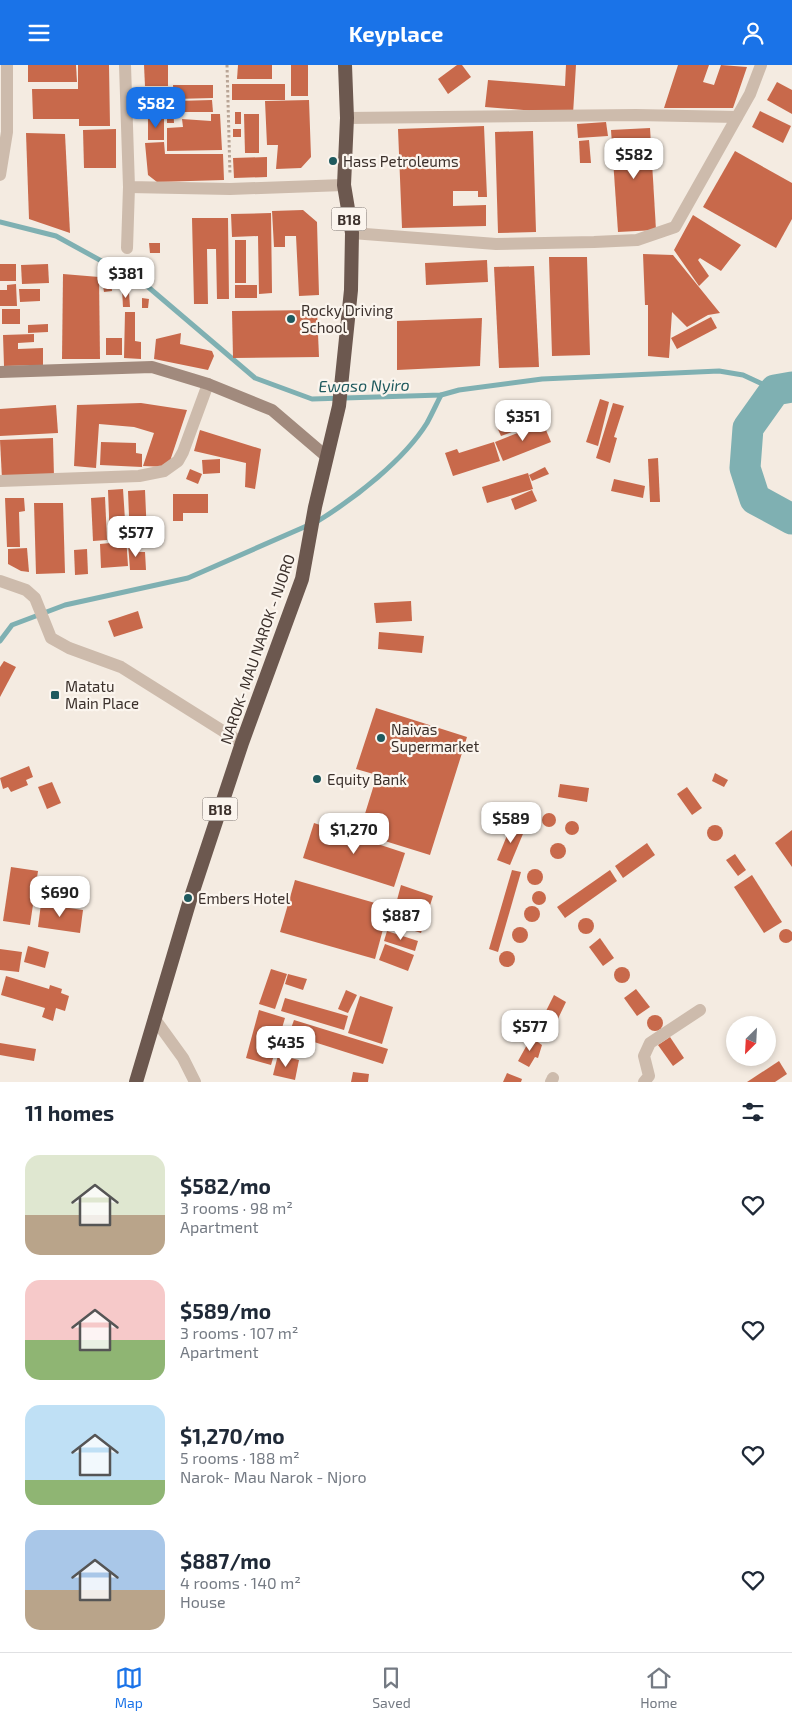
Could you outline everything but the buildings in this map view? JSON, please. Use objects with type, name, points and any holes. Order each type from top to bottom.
[{"type":"highway","name":"NAROK- MAU NAROK - NJORO","points":[[136,1082],[154,1018],[242,743],[302,579],[315,507],[339,406],[351,290],[352,233],[344,185],[347,119],[345,65]]},
{"type":"main road","points":[[0,372],[152,367],[208,384],[272,410],[327,457]]},
{"type":"street","points":[[0,175],[7,132],[7,65]]},
{"type":"street","points":[[125,65],[129,187],[127,248]]},
{"type":"street","points":[[352,233],[496,244],[637,240],[675,227],[750,94],[761,65]]},
{"type":"street","points":[[347,119],[636,115],[737,117]]},
{"type":"street","points":[[129,187],[230,189],[344,185]]},
{"type":"street","points":[[0,481],[139,476],[164,471],[178,461],[183,452],[208,384]]},
{"type":"street","points":[[0,581],[26,590],[35,598],[44,627],[51,638],[68,649],[121,667],[242,743]]},
{"type":"street","points":[[648,1080],[644,1056],[650,1043],[700,1010]]},
{"type":"street","points":[[154,1018],[183,1058],[194,1082]]},
{"type":"path","points":[[227,65],[230,189]]},
{"type":"waterway","name":"Ewaso Nyiro","points":[[0,222],[56,236],[147,286],[255,378],[312,399],[441,395],[459,390],[542,379],[719,371],[743,375],[775,390]]},
{"type":"waterway","points":[[792,387],[775,390],[748,428],[745,468],[755,499],[792,519]]},
{"type":"waterway","points":[[0,641],[12,625],[65,605],[188,578],[318,521],[363,490],[405,451],[427,423],[441,395]]},
{"type":"place","name":"Hass Petroleums","points":[[333,161]]},
{"type":"place","name":"Rocky Driving School","points":[[291,319]]},
{"type":"place","name":"Matatu Main Place","points":[[55,695]]},
{"type":"place","name":"Naivas Supermarket","points":[[381,738]]},
{"type":"place","name":"Equity Bank","points":[[317,779]]},
{"type":"place","name":"Embers Hotel","points":[[188,898]]}]
